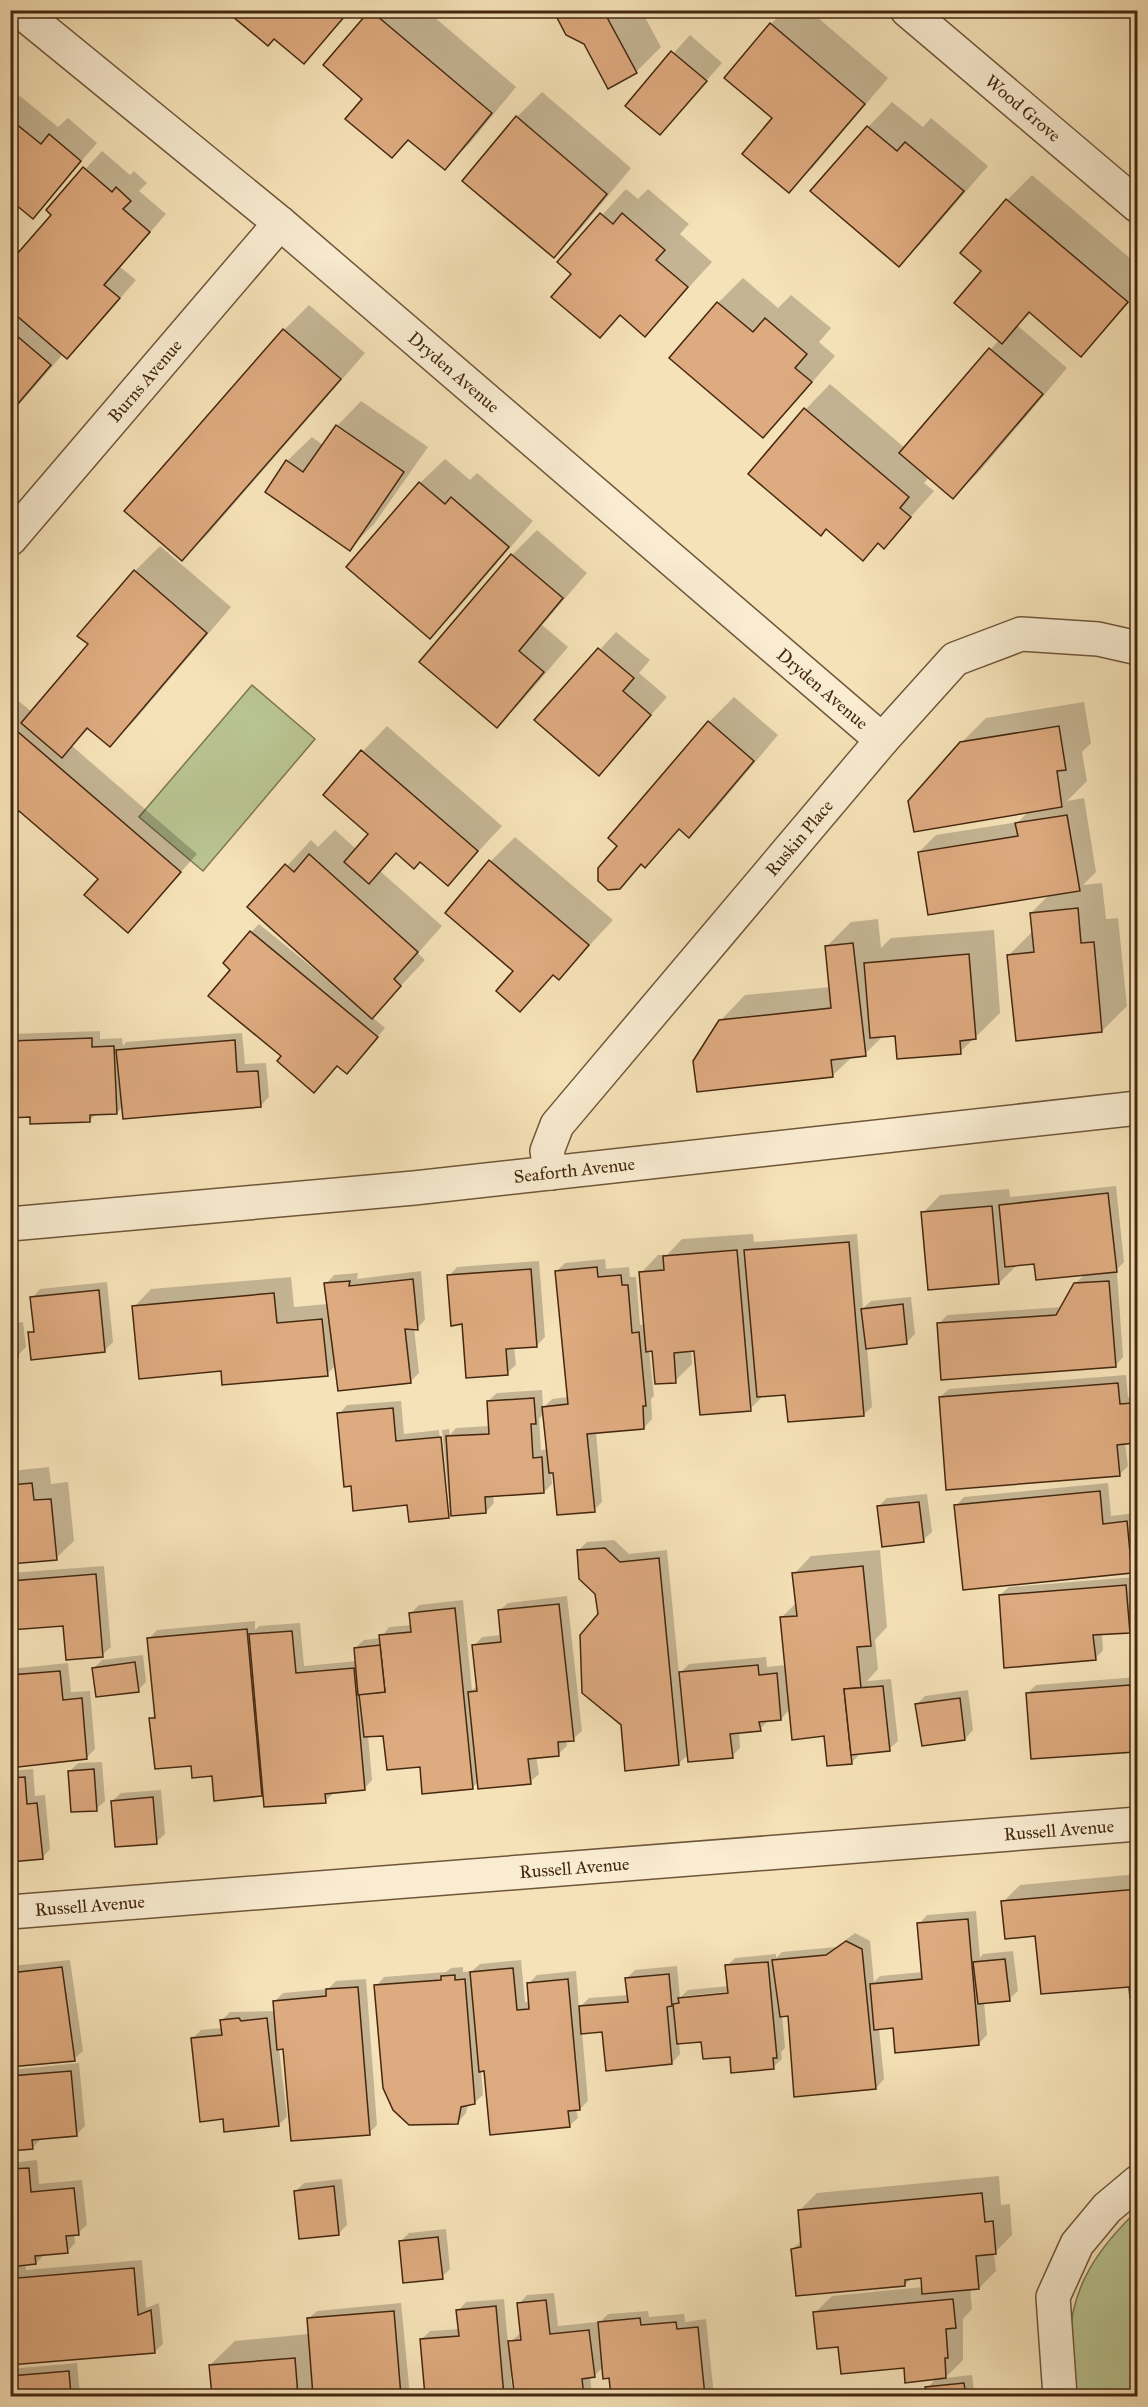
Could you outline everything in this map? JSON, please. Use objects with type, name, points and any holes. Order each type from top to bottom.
[{"type":"street","name":"Dryden Avenue","points":[[20,10],[280,223],[882,740]]},
{"type":"street","name":"Wood Grove","points":[[907,10],[1137,206]]},
{"type":"street","name":"Burns Avenue","points":[[10,538],[280,223]]},
{"type":"street","name":"Ruskin Place","points":[[551,1173],[547,1151],[557,1125],[882,740],[955,659],[1021,634],[1098,639],[1137,648]]},
{"type":"street","name":"Seaforth Avenue","points":[[10,1224],[414,1188],[1137,1108]]},
{"type":"street","name":"Russell Avenue","points":[[10,1912],[1137,1824]]},
{"type":"street","points":[[1060,2397],[1053,2297],[1077,2244],[1107,2208],[1137,2182]]},
{"type":"green space","points":[[252,685],[315,739],[203,871],[139,817]]},
{"type":"green space","points":[[1137,2211],[1137,2396],[1074,2396],[1070,2355],[1071,2321],[1081,2285],[1111,2238]]},
{"type":"building","points":[[236,10],[350,10],[304,64],[274,39],[268,46],[232,16]]},
{"type":"building","points":[[370,10],[492,113],[445,170],[408,140],[392,158],[345,119],[362,99],[323,65]]},
{"type":"building","points":[[553,10],[603,10],[637,73],[608,89],[584,44],[566,35]]},
{"type":"building","points":[[770,23],[865,104],[789,193],[742,154],[772,118],[724,78]]},
{"type":"building","points":[[671,51],[707,81],[660,135],[625,106]]},
{"type":"building","points":[[516,116],[607,194],[554,258],[462,181]]},
{"type":"building","points":[[10,119],[41,144],[49,134],[81,161],[33,219],[10,200]]},
{"type":"building","points":[[867,126],[897,151],[905,142],[964,191],[899,267],[810,191]]},
{"type":"building","points":[[83,167],[112,192],[116,187],[131,201],[123,209],[150,232],[104,285],[120,298],[67,359],[10,310],[10,262],[51,215],[46,210]]},
{"type":"building","points":[[1006,199],[1128,302],[1081,357],[1029,312],[1002,344],[954,303],[981,271],[960,253]]},
{"type":"building","points":[[600,213],[613,224],[622,213],[665,250],[656,260],[688,287],[645,337],[620,315],[600,338],[551,297],[571,274],[557,262]]},
{"type":"building","points":[[717,302],[753,332],[765,318],[807,354],[795,368],[812,382],[763,438],[669,358]]},
{"type":"building","points":[[283,329],[341,379],[182,561],[124,511]]},
{"type":"building","points":[[10,330],[51,365],[10,413]]},
{"type":"building","points":[[989,348],[1043,394],[953,499],[899,453]]},
{"type":"building","points":[[804,408],[909,497],[900,508],[911,517],[884,549],[878,543],[863,561],[826,529],[821,536],[748,474]]},
{"type":"building","points":[[336,425],[404,472],[350,551],[265,492],[286,460],[303,472]]},
{"type":"building","points":[[419,482],[445,504],[451,497],[509,547],[430,639],[346,567]]},
{"type":"building","points":[[511,554],[563,598],[519,651],[544,672],[497,728],[419,662]]},
{"type":"building","points":[[134,570],[207,633],[110,747],[87,728],[62,758],[21,723],[88,644],[77,636]]},
{"type":"building","points":[[598,648],[634,678],[623,691],[651,715],[599,776],[534,720]]},
{"type":"building","points":[[708,721],[754,761],[689,838],[679,829],[645,868],[641,864],[620,889],[608,890],[598,881],[598,868],[617,846],[608,838]]},
{"type":"building","points":[[10,725],[181,872],[128,933],[84,895],[98,879],[19,811],[10,822]]},
{"type":"building","points":[[1059,726],[1066,770],[1057,771],[1062,807],[914,832],[908,801],[960,742]]},
{"type":"building","points":[[361,750],[478,851],[448,886],[420,862],[414,869],[396,853],[369,884],[344,862],[368,834],[323,795]]},
{"type":"building","points":[[1067,815],[1080,891],[928,915],[918,852],[1018,836],[1015,823]]},
{"type":"building","points":[[309,854],[418,952],[394,979],[401,986],[372,1019],[247,907],[285,864],[294,872]]},
{"type":"building","points":[[489,860],[589,945],[559,980],[553,975],[520,1012],[496,991],[513,971],[445,913]]},
{"type":"building","points":[[1078,908],[1081,943],[1094,942],[1102,1032],[1016,1041],[1007,955],[1034,952],[1030,913]]},
{"type":"building","points":[[250,931],[378,1037],[347,1074],[337,1066],[314,1093],[277,1061],[281,1056],[208,996],[230,970],[223,963]]},
{"type":"building","points":[[853,943],[866,1056],[831,1060],[833,1077],[697,1092],[693,1061],[719,1020],[831,1008],[825,946]]},
{"type":"building","points":[[969,954],[976,1039],[960,1041],[961,1054],[897,1059],[895,1036],[870,1038],[864,963]]},
{"type":"building","points":[[92,1038],[92,1047],[114,1046],[117,1114],[90,1115],[90,1122],[30,1124],[30,1117],[10,1118],[10,1041]]},
{"type":"building","points":[[235,1040],[237,1072],[258,1071],[261,1107],[123,1119],[116,1050]]},
{"type":"building","points":[[1108,1193],[1117,1272],[1036,1280],[1034,1264],[1005,1267],[999,1205]]},
{"type":"building","points":[[992,1206],[999,1284],[928,1290],[921,1212]]},
{"type":"building","points":[[849,1242],[864,1416],[788,1422],[785,1395],[757,1397],[744,1250]]},
{"type":"building","points":[[737,1250],[751,1411],[700,1415],[694,1351],[674,1353],[676,1383],[655,1384],[652,1351],[646,1352],[639,1272],[664,1270],[663,1256]]},
{"type":"building","points":[[597,1267],[598,1277],[621,1275],[622,1285],[628,1285],[632,1333],[639,1332],[646,1406],[643,1406],[644,1429],[587,1434],[595,1512],[557,1515],[553,1473],[549,1473],[542,1407],[568,1404],[555,1271]]},
{"type":"building","points":[[531,1269],[537,1347],[506,1349],[508,1375],[466,1378],[462,1324],[451,1326],[447,1275]]},
{"type":"building","points":[[413,1279],[418,1330],[405,1329],[411,1383],[338,1391],[324,1283],[350,1281],[349,1286]]},
{"type":"building","points":[[1109,1281],[1116,1367],[941,1380],[937,1323],[1056,1315],[1074,1283]]},
{"type":"building","points":[[99,1290],[105,1352],[31,1360],[28,1332],[34,1332],[30,1297]]},
{"type":"building","points":[[274,1293],[277,1323],[322,1319],[328,1376],[222,1385],[221,1371],[139,1379],[132,1306]]},
{"type":"building","points":[[903,1304],[907,1344],[866,1349],[861,1309]]},
{"type":"building","points":[[10,1330],[15,1330],[18,1357],[10,1358]]},
{"type":"building","points":[[1118,1383],[1120,1404],[1132,1403],[1135,1443],[1117,1445],[1120,1476],[946,1490],[939,1397]]},
{"type":"building","points":[[534,1398],[536,1424],[531,1424],[533,1458],[542,1457],[544,1493],[485,1497],[486,1513],[451,1516],[446,1436],[489,1434],[487,1401]]},
{"type":"building","points":[[393,1408],[396,1441],[441,1437],[449,1518],[409,1522],[407,1505],[353,1511],[351,1486],[344,1487],[337,1413]]},
{"type":"building","points":[[32,1483],[34,1500],[51,1499],[57,1560],[10,1564],[10,1485]]},
{"type":"building","points":[[1100,1491],[1103,1524],[1127,1521],[1132,1573],[963,1590],[954,1505]]},
{"type":"building","points":[[919,1502],[924,1542],[882,1547],[877,1506]]},
{"type":"building","points":[[605,1548],[620,1562],[659,1558],[679,1765],[625,1771],[621,1725],[582,1693],[580,1635],[598,1614],[595,1594],[579,1579],[577,1550]]},
{"type":"building","points":[[863,1566],[871,1646],[857,1647],[861,1688],[844,1689],[852,1764],[827,1766],[824,1736],[792,1740],[780,1617],[797,1616],[792,1573]]},
{"type":"building","points":[[96,1574],[103,1657],[66,1660],[63,1626],[10,1630],[10,1581]]},
{"type":"building","points":[[1126,1585],[1130,1633],[1093,1635],[1096,1660],[1004,1668],[999,1595]]},
{"type":"building","points":[[559,1604],[574,1741],[558,1742],[559,1756],[528,1759],[531,1784],[478,1789],[468,1692],[477,1691],[472,1645],[501,1642],[498,1610]]},
{"type":"building","points":[[455,1608],[473,1789],[422,1794],[420,1767],[387,1770],[383,1736],[364,1737],[359,1694],[385,1692],[379,1635],[411,1632],[409,1613]]},
{"type":"building","points":[[247,1629],[262,1796],[214,1801],[212,1776],[192,1778],[191,1766],[155,1769],[149,1718],[155,1718],[147,1638]]},
{"type":"building","points":[[292,1631],[296,1673],[354,1668],[365,1790],[325,1794],[326,1803],[264,1807],[249,1634]]},
{"type":"building","points":[[380,1645],[385,1692],[358,1695],[354,1648]]},
{"type":"building","points":[[135,1662],[139,1692],[96,1697],[92,1668]]},
{"type":"building","points":[[758,1665],[759,1675],[777,1673],[781,1720],[759,1722],[761,1731],[730,1734],[733,1758],[688,1762],[679,1672]]},
{"type":"building","points":[[60,1671],[63,1700],[82,1698],[87,1759],[10,1768],[10,1675]]},
{"type":"building","points":[[1130,1685],[1135,1752],[1031,1759],[1026,1693]]},
{"type":"building","points":[[883,1686],[890,1751],[851,1755],[844,1689]]},
{"type":"building","points":[[960,1698],[965,1740],[922,1746],[915,1704]]},
{"type":"building","points":[[94,1769],[97,1811],[71,1812],[68,1771]]},
{"type":"building","points":[[25,1777],[27,1804],[37,1803],[43,1859],[10,1862],[10,1778]]},
{"type":"building","points":[[153,1797],[157,1844],[115,1847],[111,1801]]},
{"type":"building","points":[[1138,1889],[1138,1997],[1130,1998],[1129,1987],[1041,1994],[1035,1936],[1005,1939],[1001,1901]]},
{"type":"building","points":[[968,1919],[979,2045],[895,2053],[893,2028],[874,2030],[870,1984],[922,1979],[917,1923]]},
{"type":"building","points":[[846,1941],[862,1949],[876,2089],[794,2097],[788,2016],[780,2017],[772,1960],[826,1955]]},
{"type":"building","points":[[1005,1959],[1010,2001],[978,2004],[973,1962]]},
{"type":"building","points":[[768,1962],[777,2058],[773,2058],[774,2069],[731,2073],[730,2057],[703,2059],[701,2042],[677,2044],[673,2004],[679,2003],[678,1998],[728,1993],[725,1965]]},
{"type":"building","points":[[62,1967],[75,2061],[10,2067],[10,1973]]},
{"type":"building","points":[[513,1968],[517,2010],[529,2009],[527,1983],[568,1979],[580,2110],[568,2111],[570,2127],[490,2135],[484,2071],[479,2072],[470,1972]]},
{"type":"building","points":[[669,1974],[672,2006],[667,2007],[672,2064],[606,2071],[602,2032],[581,2034],[579,2006],[628,2002],[625,1978]]},
{"type":"building","points":[[455,1975],[455,1980],[465,1979],[475,2104],[461,2107],[458,2124],[409,2125],[393,2110],[383,2088],[374,1985],[441,1980],[441,1976]]},
{"type":"building","points":[[358,1987],[370,2135],[291,2141],[283,2049],[277,2050],[273,2001],[326,1996],[326,1989]]},
{"type":"building","points":[[239,2018],[241,2021],[267,2018],[279,2126],[224,2132],[223,2119],[200,2122],[191,2038],[222,2035],[220,2020]]},
{"type":"building","points":[[71,2071],[77,2136],[32,2140],[33,2149],[10,2151],[10,2076]]},
{"type":"building","points":[[29,2168],[31,2192],[74,2188],[79,2235],[66,2236],[68,2253],[35,2256],[36,2264],[10,2267],[10,2169]]},
{"type":"building","points":[[334,2186],[339,2235],[299,2239],[294,2191]]},
{"type":"building","points":[[982,2193],[985,2222],[993,2221],[996,2254],[976,2256],[979,2289],[922,2294],[921,2278],[905,2280],[905,2286],[796,2296],[791,2249],[801,2247],[798,2210]]},
{"type":"building","points":[[438,2237],[443,2279],[403,2283],[399,2241]]},
{"type":"building","points":[[134,2268],[138,2315],[151,2310],[155,2353],[10,2365],[10,2271],[17,2271],[18,2278]]},
{"type":"building","points":[[953,2299],[956,2328],[946,2329],[948,2358],[945,2358],[946,2378],[905,2383],[904,2368],[841,2374],[838,2347],[817,2349],[813,2312]]},
{"type":"building","points":[[546,2300],[550,2334],[589,2330],[595,2377],[582,2379],[584,2396],[523,2396],[523,2392],[514,2392],[508,2341],[521,2340],[517,2303]]},
{"type":"building","points":[[496,2306],[504,2396],[425,2396],[420,2339],[459,2336],[456,2310]]},
{"type":"building","points":[[394,2311],[401,2396],[313,2396],[307,2318]]},
{"type":"building","points":[[640,2318],[641,2325],[676,2322],[677,2329],[698,2327],[705,2396],[611,2396],[609,2378],[603,2379],[598,2322]]},
{"type":"building","points":[[295,2358],[298,2396],[212,2396],[209,2365]]},
{"type":"building","points":[[69,2371],[71,2396],[10,2396],[10,2376]]},
{"type":"building","points":[[964,2383],[966,2396],[916,2396],[926,2395],[925,2387]]}]
